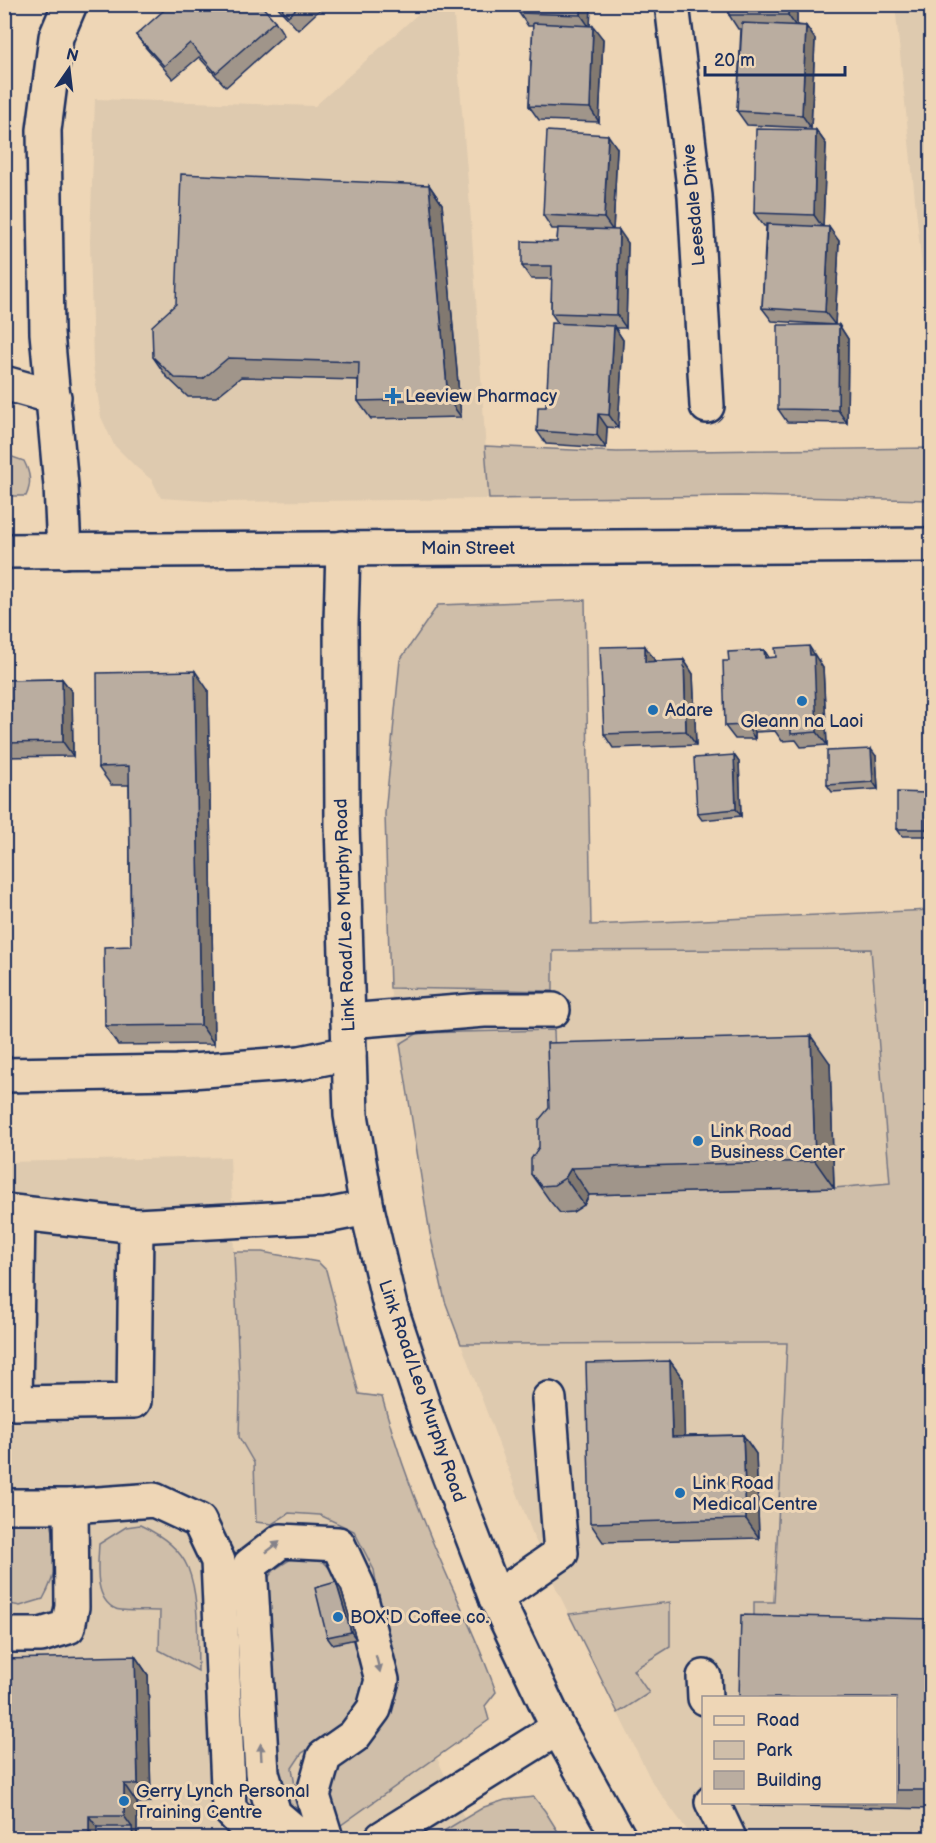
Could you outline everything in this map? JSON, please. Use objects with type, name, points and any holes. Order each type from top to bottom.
[{"type":"street","points":[[64,551],[54,397],[47,333],[44,130],[56,37],[70,4]]},
{"type":"street","name":"Leesdale Drive","points":[[672,4],[695,196],[707,406]]},
{"type":"street","points":[[4,383],[54,397]]},
{"type":"street","name":"Main Street","points":[[4,551],[932,545]]},
{"type":"street","name":"Link Road/Leo Murphy Road","points":[[343,548],[340,623],[342,824],[348,1037],[351,1115],[366,1208],[390,1306],[429,1423],[496,1598],[558,1728],[619,1839]]},
{"type":"street","points":[[4,1075],[177,1072],[300,1063],[348,1037],[484,1010],[553,1010]]},
{"type":"street","points":[[136,1226],[134,1401],[15,1403],[11,1212],[136,1226],[326,1216],[366,1208]]},
{"type":"street","points":[[496,1598],[561,1553],[549,1399]]},
{"type":"street","points":[[4,1506],[71,1506],[154,1500],[199,1521],[218,1561],[229,1809],[257,1839]]},
{"type":"street","points":[[4,1635],[41,1635],[68,1627],[72,1607],[71,1506]]},
{"type":"street","points":[[302,1839],[274,1814],[262,1773],[250,1565],[281,1541],[338,1544],[358,1587],[382,1680],[374,1708],[354,1736],[324,1757],[313,1796],[326,1839]]},
{"type":"street","points":[[382,1839],[558,1728]]},
{"type":"street","points":[[712,1804],[729,1839]]},
{"type":"shaded area","points":[[428,5],[453,5],[470,206],[489,499],[222,502],[161,498],[152,480],[114,445],[101,417],[93,365],[90,241],[95,99],[315,106]]},
{"type":"shaded area","points":[[895,5],[931,5],[931,355]]},
{"type":"shaded area","points":[[931,910],[931,1360],[787,1343],[774,1601],[931,1603],[931,1838],[693,1838],[652,1782],[557,1590],[533,1535],[445,1301],[430,1234],[390,988],[552,991],[552,951],[725,920]]},
{"type":"shaded area","points":[[230,1157],[240,1396],[359,1394],[437,1758],[464,1818],[523,1838],[5,1838],[4,1162]]},
{"type":"green space","points":[[485,446],[617,452],[931,448],[931,500],[738,496],[489,499]]},
{"type":"green space","points":[[4,454],[24,461],[30,478],[26,496],[5,496]]},
{"type":"green space","points":[[585,600],[591,925],[931,910],[931,1637],[754,1634],[754,1602],[774,1602],[787,1343],[461,1344],[445,1301],[430,1234],[400,1044],[418,1033],[554,1030],[558,1147],[573,1212],[584,1205],[589,1195],[834,1188],[890,1183],[871,949],[553,951],[553,991],[390,988],[385,814],[400,660],[438,605]]},
{"type":"green space","points":[[234,1252],[262,1252],[318,1262],[326,1270],[359,1394],[382,1397],[419,1508],[480,1649],[496,1692],[485,1706],[489,1720],[334,1830],[325,1820],[332,1775],[343,1761],[374,1738],[388,1710],[382,1618],[374,1570],[354,1531],[320,1515],[289,1513],[272,1524],[256,1522],[254,1463],[239,1437],[240,1396]]},
{"type":"green space","points":[[20,1517],[38,1517],[51,1523],[56,1562],[52,1580],[43,1599],[20,1606],[5,1603],[4,1524]]},
{"type":"green space","points":[[140,1525],[168,1542],[180,1554],[188,1568],[196,1606],[198,1671],[159,1650],[160,1611],[116,1609],[109,1604],[100,1589],[99,1544],[126,1527]]},
{"type":"green space","points":[[294,1557],[320,1558],[332,1571],[341,1589],[333,1644],[356,1639],[363,1653],[364,1697],[352,1721],[302,1753],[292,1768],[298,1804],[294,1815],[278,1792],[263,1584],[275,1569]]},
{"type":"green space","points":[[670,1602],[670,1647],[633,1670],[649,1693],[618,1713],[569,1614]]},
{"type":"green space","points":[[534,1797],[562,1838],[432,1838],[484,1807],[505,1800]]},
{"type":"building","points":[[171,4],[260,4],[275,21],[216,73],[190,43],[164,66],[136,35]]},
{"type":"building","points":[[278,4],[302,4],[288,16]]},
{"type":"building","points":[[519,4],[581,4],[581,15],[519,13]]},
{"type":"building","points":[[729,4],[788,4],[788,15],[729,15]]},
{"type":"building","points":[[533,23],[593,26],[590,108],[529,106]]},
{"type":"building","points":[[742,23],[806,26],[802,115],[737,111]]},
{"type":"building","points":[[756,129],[816,130],[814,215],[754,213]]},
{"type":"building","points":[[547,131],[608,135],[604,218],[543,215]]},
{"type":"building","points":[[181,174],[429,185],[448,399],[358,401],[359,362],[228,358],[203,379],[175,378],[153,357],[152,326],[176,304]]},
{"type":"building","points":[[767,224],[829,227],[825,312],[762,308]]},
{"type":"building","points":[[558,228],[619,230],[617,315],[551,313],[552,266],[522,266],[522,241],[557,242]]},
{"type":"building","points":[[551,323],[614,326],[609,415],[598,414],[597,435],[537,431],[538,407],[546,407]]},
{"type":"building","points":[[778,325],[839,325],[838,410],[778,409]]},
{"type":"building","name":"Adare","points":[[645,646],[645,662],[684,660],[686,731],[604,734],[600,647]]},
{"type":"building","points":[[809,646],[810,655],[814,655],[817,732],[791,734],[791,726],[773,727],[772,718],[746,718],[746,725],[725,726],[723,661],[729,661],[728,652],[764,650],[765,658],[776,657],[775,648]]},
{"type":"building","points":[[195,671],[201,1025],[105,1026],[104,947],[131,946],[129,766],[98,767],[97,673]]},
{"type":"building","points":[[62,679],[63,742],[4,743],[4,680]]},
{"type":"building","points":[[871,749],[873,782],[827,785],[827,751]]},
{"type":"building","points":[[734,755],[736,809],[697,813],[694,758]]},
{"type":"building","points":[[897,792],[926,793],[926,829],[897,829]]},
{"type":"building","name":"Link Road Business Center","points":[[811,1036],[815,1161],[571,1168],[565,1178],[554,1185],[541,1186],[531,1174],[531,1159],[539,1147],[539,1120],[549,1108],[547,1043]]},
{"type":"building","name":"Link Road Medical Centre","points":[[670,1361],[672,1437],[743,1435],[746,1519],[590,1523],[586,1363]]},
{"type":"building","name":"BOX'D Coffee co.","points":[[336,1582],[351,1632],[327,1637],[315,1588]]},
{"type":"building","points":[[741,1615],[932,1619],[932,1790],[897,1790],[897,1696],[739,1696]]},
{"type":"building","points":[[135,1656],[138,1784],[124,1784],[124,1816],[89,1816],[89,1839],[4,1839],[4,1659]]},
{"type":"building","points":[[97,1827],[132,1827],[133,1839],[97,1839]]},
{"type":"place","name":"Leeview Pharmacy","points":[[393,396]]},
{"type":"place","name":"Gleann na Laoi","points":[[802,701]]},
{"type":"place","name":"Adare","points":[[653,710]]},
{"type":"place","name":"Link Road Business Center","points":[[698,1141]]},
{"type":"place","name":"Link Road Medical Centre","points":[[680,1493]]},
{"type":"place","name":"BOX'D Coffee co.","points":[[338,1617]]},
{"type":"place","name":"Gerry Lynch Personal Training Centre","points":[[124,1801]]}]
